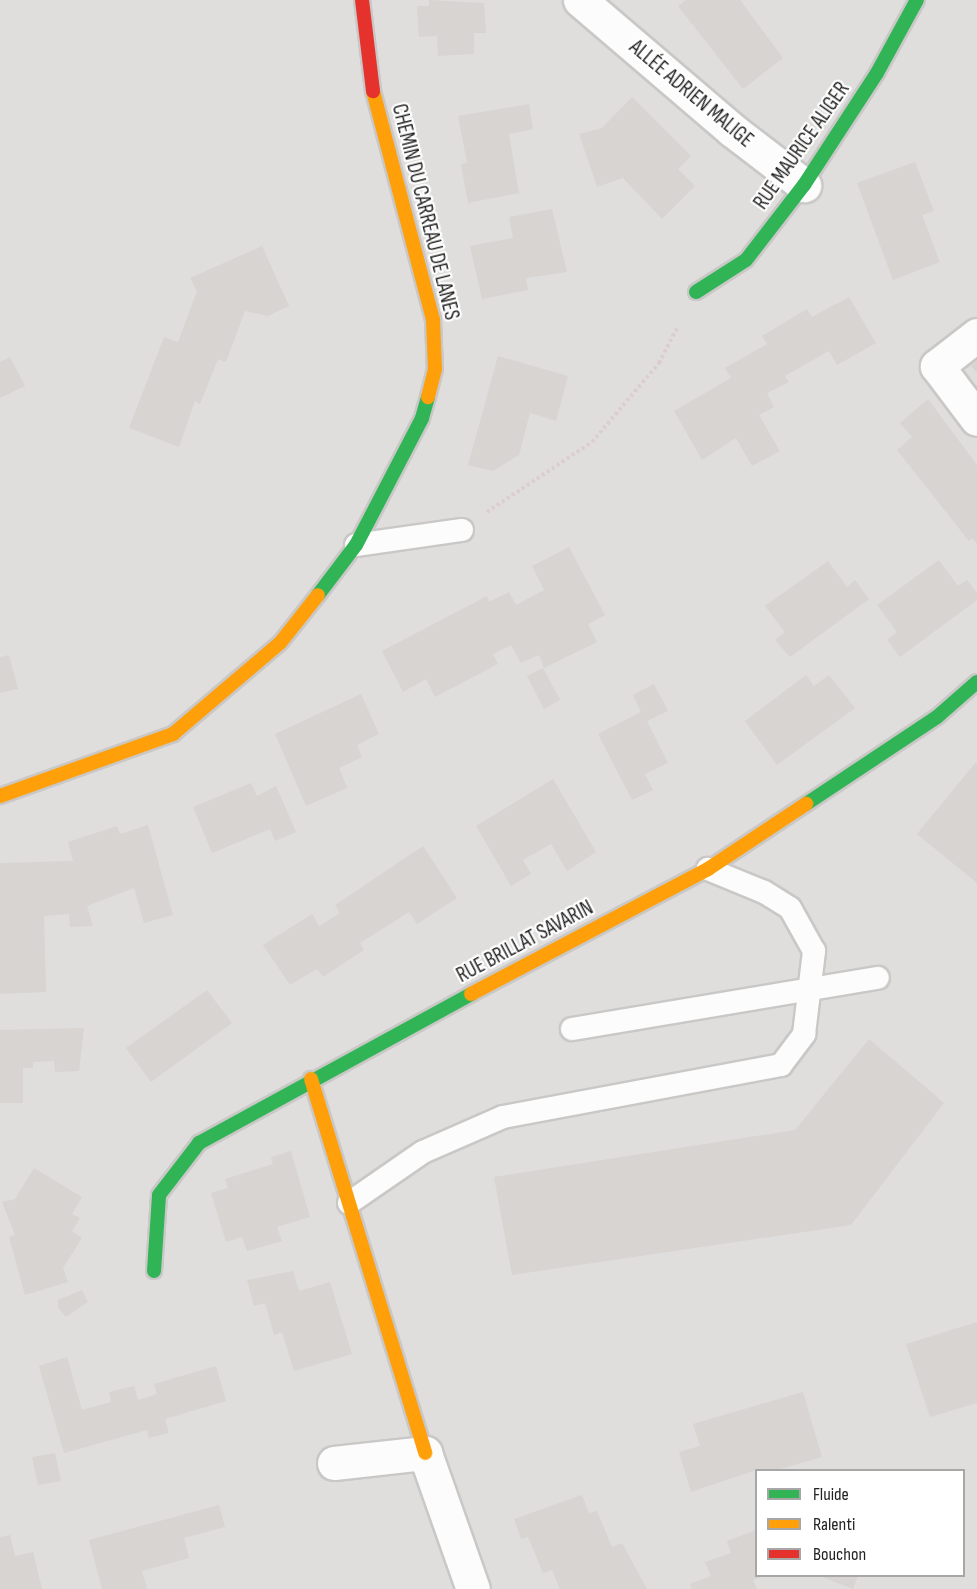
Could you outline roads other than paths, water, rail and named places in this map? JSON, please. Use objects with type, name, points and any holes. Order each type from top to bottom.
[{"type":"street","name":"CHEMIN DU CARREAU DE LANES","points":[[0,796],[173,734],[280,643],[356,545],[422,418],[435,369],[434,320],[374,94],[362,0]]},
{"type":"street","name":"ALLÉE ADRIEN MALIGE","points":[[580,0],[732,130],[804,185]]},
{"type":"street","name":"RUE MAURICE ALIGER","points":[[696,292],[746,260],[804,185],[877,73],[916,0]]},
{"type":"street","points":[[977,335],[937,366],[977,419]]},
{"type":"street","name":"RUE BRILLAT SAVARIN","points":[[154,1271],[159,1195],[199,1143],[311,1079],[708,869],[937,717],[977,682]]},
{"type":"street","points":[[311,1079],[425,1453],[473,1589]]},
{"type":"street","points":[[334,1463],[425,1453]]},
{"type":"lane","points":[[356,545],[462,530]]},
{"type":"lane","points":[[349,1203],[423,1152],[503,1117],[782,1065],[804,1034],[814,951],[790,908],[764,892],[708,869]]},
{"type":"lane","points":[[572,1029],[878,978]]}]
